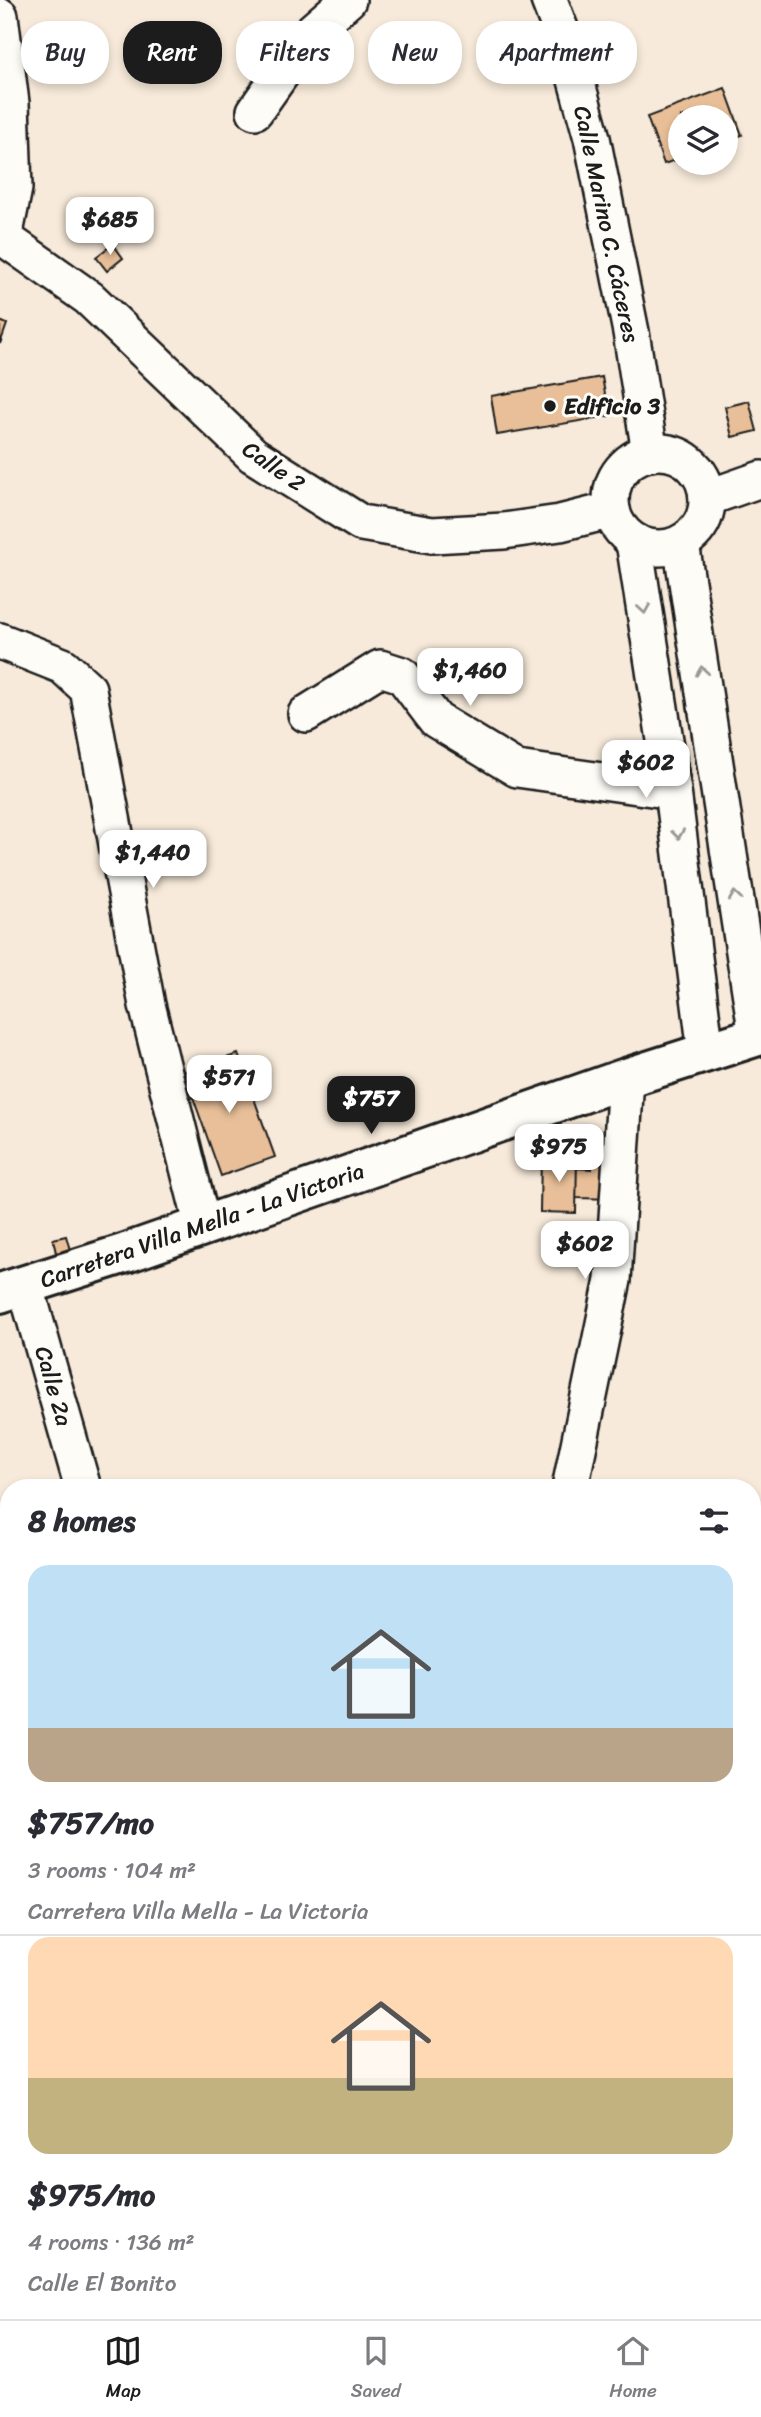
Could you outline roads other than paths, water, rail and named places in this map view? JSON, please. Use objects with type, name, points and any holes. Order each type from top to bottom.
[{"type":"main road","name":"Carretera Villa Mella - La Victoria","points":[[12,1288],[203,1227],[626,1078],[759,1036]]},
{"type":"street","points":[[255,111],[310,33],[348,0]]},
{"type":"street","name":"Calle Marino C. Cáceres","points":[[549,0],[566,44],[593,138],[631,332],[650,453]]},
{"type":"street","points":[[0,16],[11,103],[14,188],[2,238]]},
{"type":"street","name":"Calle 2","points":[[2,238],[89,298],[253,455],[360,523],[432,535],[492,532],[560,523],[612,510]]},
{"type":"street","points":[[650,453],[677,455],[689,462],[705,484],[707,498],[701,524],[681,543],[657,548],[634,542],[619,528],[612,510],[613,485],[619,474],[627,464],[650,453]]},
{"type":"street","points":[[707,498],[761,479]]},
{"type":"street","points":[[634,542],[673,791],[706,1052]]},
{"type":"street","points":[[681,543],[759,1036]]},
{"type":"street","points":[[0,641],[63,666],[88,689],[147,1005],[203,1227]]},
{"type":"street","points":[[306,714],[380,668],[402,675],[436,720],[517,769],[673,791]]},
{"type":"street","points":[[572,1479],[613,1280],[626,1078]]},
{"type":"street","name":"Calle 2a","points":[[12,1288],[80,1479]]},
{"type":"place","name":"Edificio 3","points":[[550,406]]}]
